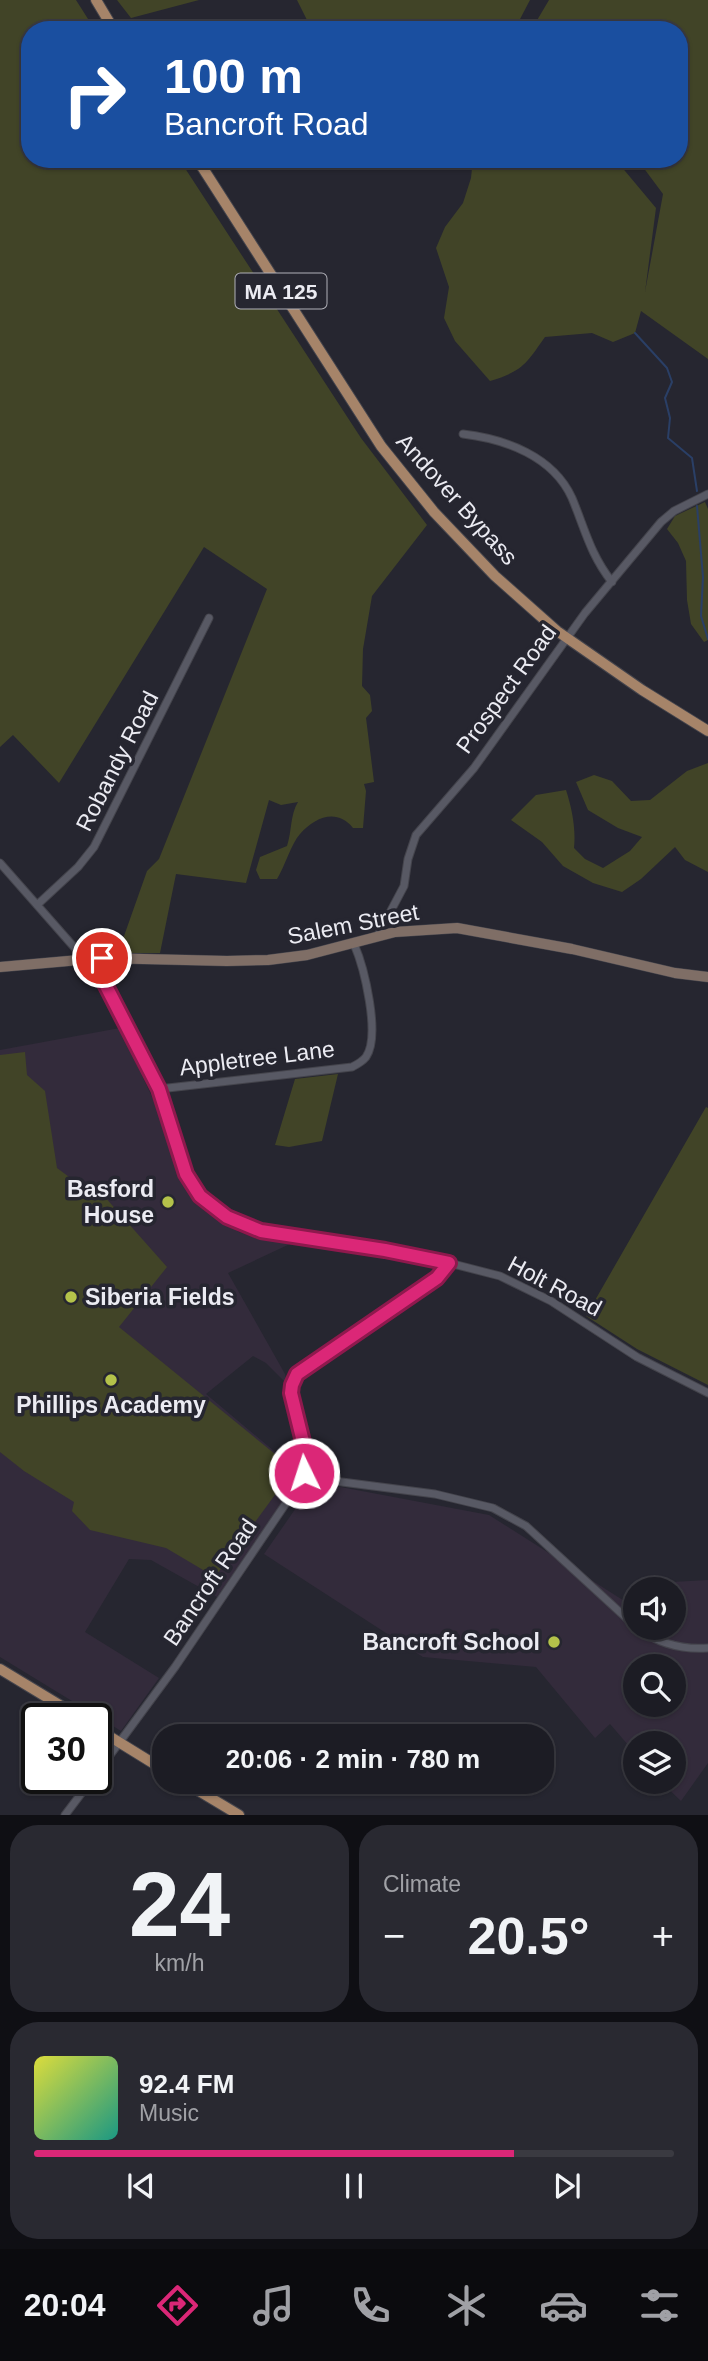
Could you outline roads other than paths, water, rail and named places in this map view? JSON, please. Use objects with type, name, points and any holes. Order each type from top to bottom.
[{"type":"main road","points":[[96,0],[109,21]]},
{"type":"main road","name":"Andover Bypass","points":[[203,168],[381,446],[416,492],[495,576],[567,638],[653,698],[708,731]]},
{"type":"main road","points":[[0,1669],[56,1703]]},
{"type":"main road","points":[[112,1737],[152,1762]]},
{"type":"main road","points":[[204,1794],[239,1815]]},
{"type":"street","points":[[463,434],[491,437],[512,445],[533,456],[553,472],[570,495],[593,555],[612,582]]},
{"type":"street","name":"Prospect Road","points":[[377,937],[404,886],[408,859],[416,835],[474,768],[567,638],[668,515],[708,494]]},
{"type":"street","name":"Robandy Road","points":[[37,905],[78,867],[94,847],[209,618]]},
{"type":"street","name":"Holt Road","points":[[0,863],[103,980],[159,1089],[186,1174],[200,1196],[227,1217],[275,1234],[385,1250],[499,1276],[532,1291],[637,1357],[708,1393]]},
{"type":"street","name":"Salem Street","points":[[0,967],[102,958],[268,960],[307,955],[395,932],[438,928],[476,930],[675,973],[708,977]]},
{"type":"street","name":"Appletree Lane","points":[[159,1089],[352,1067],[361,1062],[370,1050],[372,1041],[369,1000],[354,944]]},
{"type":"street","name":"Holt Road","points":[[102,958],[105,965],[103,980]]},
{"type":"street","points":[[449,1263],[437,1278],[297,1374],[291,1393],[305,1454],[303,1477],[435,1494],[493,1508],[526,1526],[623,1615]]},
{"type":"street","name":"Bancroft Road","points":[[112,1754],[182,1657],[303,1477]]},
{"type":"street","points":[[658,1640],[689,1648],[708,1648]]},
{"type":"street","name":"Bancroft Road","points":[[65,1815],[81,1794]]},
{"type":"waterway","points":[[635,333],[667,368],[672,382],[665,398],[670,418],[668,438],[692,458],[697,491]]},
{"type":"waterway","points":[[697,506],[703,577],[701,616],[708,639]]},
{"type":"place","name":"Basford House","points":[[168,1202]]},
{"type":"place","name":"Siberia Fields","points":[[71,1297]]},
{"type":"place","name":"Phillips Academy","points":[[111,1380]]},
{"type":"place","name":"Bancroft School","points":[[554,1642]]}]
